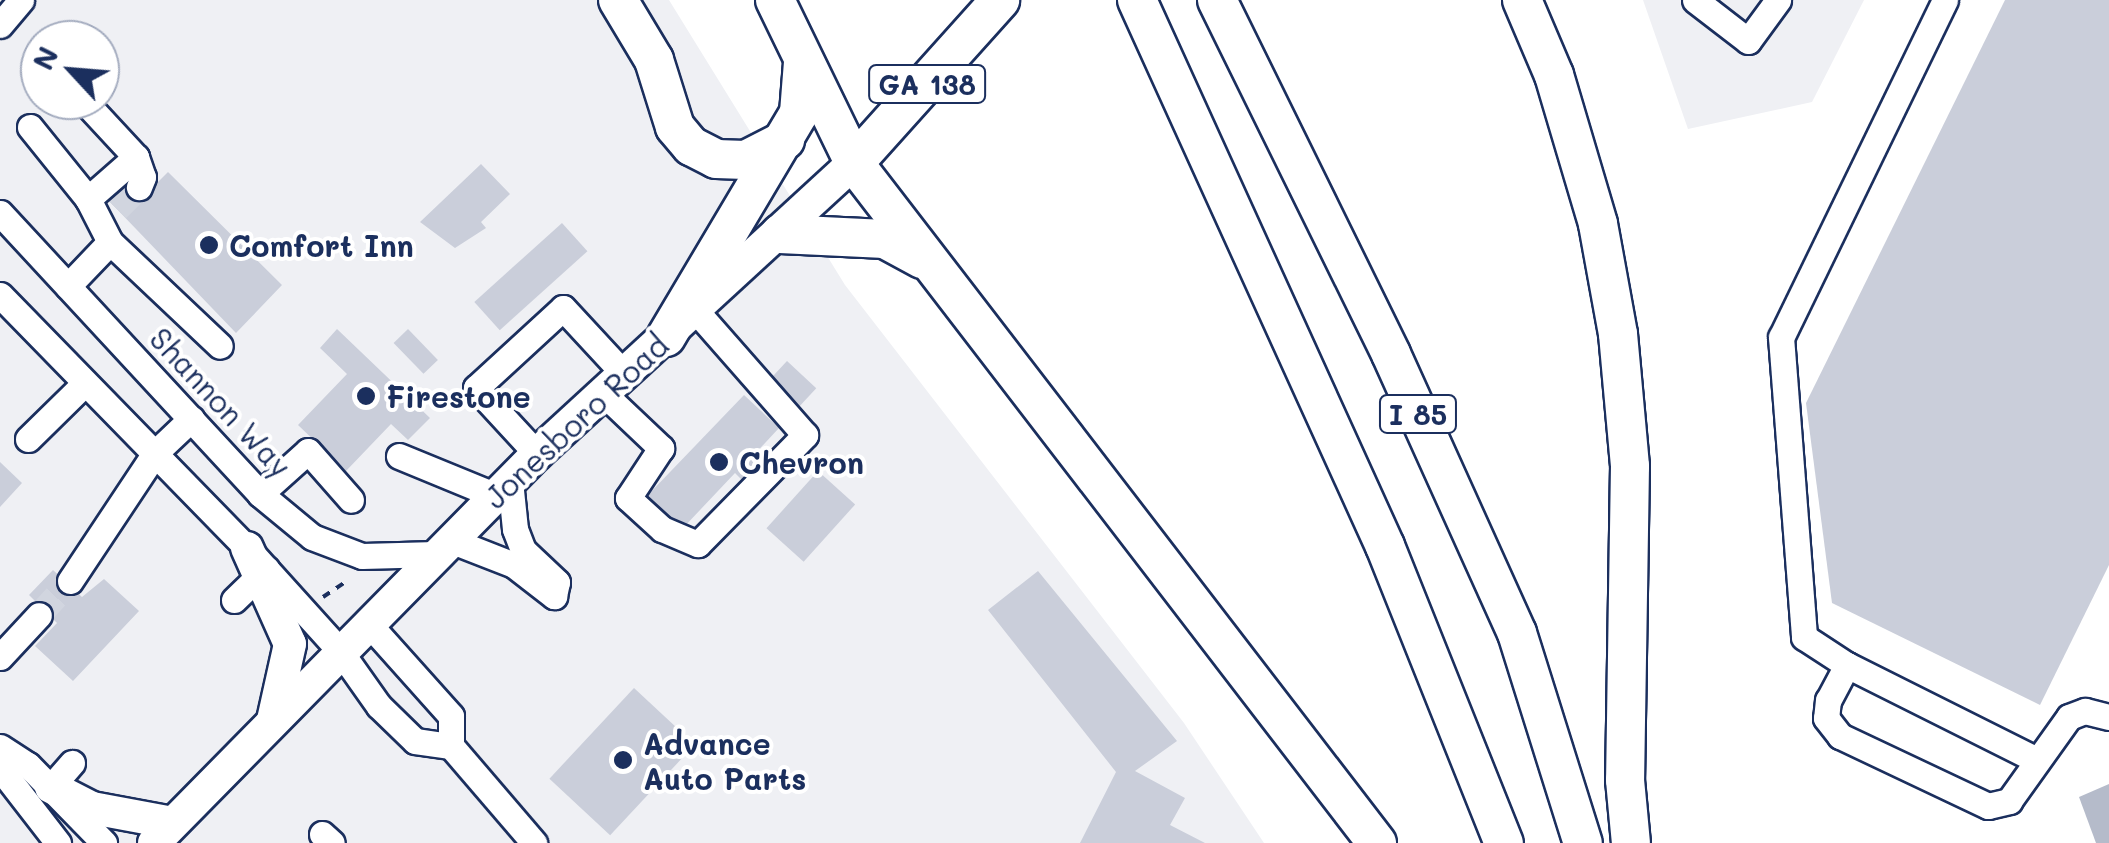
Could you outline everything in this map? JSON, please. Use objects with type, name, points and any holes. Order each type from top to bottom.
[{"type":"highway","points":[[618,0],[654,60],[674,127],[691,146],[716,158],[746,160],[784,140]]},
{"type":"highway","points":[[775,0],[854,164],[1377,843]]},
{"type":"highway","name":"I 85","points":[[1138,0],[1385,546],[1504,843]]},
{"type":"highway","name":"I 85","points":[[1217,0],[1390,354],[1517,632],[1583,843]]},
{"type":"highway","points":[[1522,0],[1554,75],[1598,224],[1618,334],[1630,466],[1624,780],[1631,843]]},
{"type":"highway","name":"Jonesboro Road","points":[[854,164],[998,1]]},
{"type":"highway","points":[[666,337],[784,140],[805,91],[803,60]]},
{"type":"highway","points":[[780,234],[885,239],[932,265]]},
{"type":"main road","name":"Jonesboro Road","points":[[164,833],[537,454],[854,164]]},
{"type":"main road","points":[[257,564],[279,608],[290,644],[273,720]]},
{"type":"main road","points":[[61,775],[92,808],[164,833]]},
{"type":"street","points":[[0,25],[21,0]]},
{"type":"street","points":[[1695,0],[1748,40],[1778,0]]},
{"type":"street","points":[[1945,0],[1780,337],[1804,637],[1848,665],[2035,759]]},
{"type":"street","points":[[102,120],[136,157],[143,177],[139,187]]},
{"type":"street","points":[[30,128],[109,225],[220,346]]},
{"type":"street","points":[[88,199],[136,157]]},
{"type":"street","name":"Shannon Way","points":[[0,212],[260,494],[312,537],[362,556],[443,547]]},
{"type":"street","points":[[68,286],[109,225]]},
{"type":"street","points":[[537,454],[476,388],[563,308],[661,448],[628,498],[662,530],[698,544],[805,435],[696,311]]},
{"type":"street","points":[[5,311],[155,453],[340,651],[378,706],[414,741],[451,746]]},
{"type":"street","points":[[28,439],[84,384]]},
{"type":"street","points":[[70,581],[155,453],[191,418]]},
{"type":"street","points":[[260,494],[308,451],[351,500]]},
{"type":"street","points":[[400,456],[502,488],[519,539],[557,582],[554,596],[514,565],[443,547]]},
{"type":"street","points":[[234,600],[257,564]]},
{"type":"street","points":[[0,657],[39,615]]},
{"type":"street","points":[[368,622],[450,716],[451,746],[534,843]]},
{"type":"street","points":[[1848,665],[1828,700],[1826,718],[1840,736],[1988,806],[2010,801],[2035,759],[2069,717],[2085,711],[2109,717]]},
{"type":"street","points":[[0,748],[61,775],[104,843]]},
{"type":"street","points":[[0,768],[58,843]]},
{"type":"path","points":[[322,597],[347,581]]},
{"type":"shaded area","points":[[0,0],[669,0],[845,285],[1184,723],[1264,843],[0,843]]},
{"type":"shaded area","points":[[1643,0],[1864,0],[1812,102],[1688,129]]},
{"type":"water","points":[[2109,784],[2109,843],[2096,843],[2079,797]]},
{"type":"building","points":[[2005,0],[2109,0],[2109,565],[2040,705],[1832,603],[1806,403]]},
{"type":"building","points":[[481,164],[510,194],[481,222],[486,228],[455,248],[420,222]]},
{"type":"building","points":[[168,172],[282,285],[236,333],[112,204],[134,182],[146,194]]},
{"type":"building","points":[[562,223],[587,251],[500,330],[474,302]]},
{"type":"building","name":"Firestone","points":[[337,329],[430,418],[408,440],[391,424],[346,471],[298,425],[347,374],[320,348]]},
{"type":"building","points":[[408,329],[438,360],[423,374],[394,343]]},
{"type":"building","points":[[787,361],[816,388],[795,411],[766,384]]},
{"type":"building","name":"Chevron","points":[[744,395],[779,428],[752,457],[762,467],[746,484],[735,473],[683,528],[646,497]]},
{"type":"building","points":[[0,462],[22,483],[0,507]]},
{"type":"building","points":[[818,471],[855,504],[804,562],[766,528]]},
{"type":"building","points":[[53,570],[82,597],[104,579],[139,611],[73,681],[35,646],[57,623],[29,595]]},
{"type":"building","points":[[1038,571],[1177,741],[1135,771],[1185,798],[1170,825],[1205,843],[1080,843],[1116,772],[988,610]]},
{"type":"building","points":[[634,688],[695,745],[610,835],[549,779]]},
{"type":"tunnel","points":[[117,209],[139,187]]},
{"type":"tunnel","points":[[39,615],[70,581]]},
{"type":"place","name":"Comfort Inn","points":[[209,245]]},
{"type":"place","name":"Firestone","points":[[366,396]]},
{"type":"place","name":"Chevron","points":[[719,462]]},
{"type":"place","name":"Advance Auto Parts","points":[[623,760]]}]
